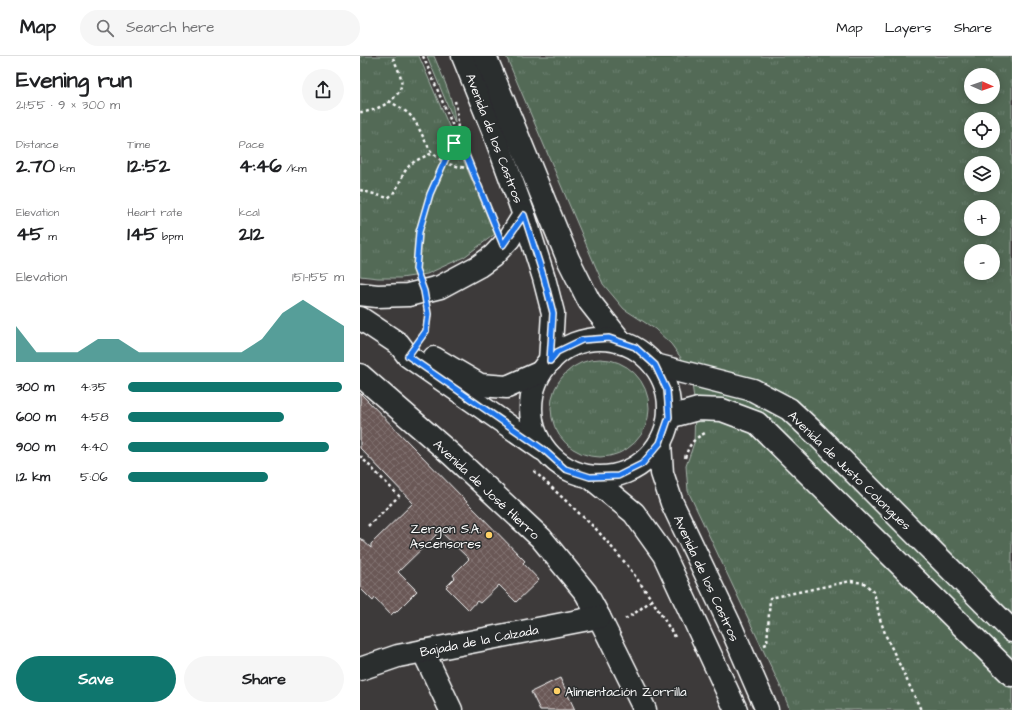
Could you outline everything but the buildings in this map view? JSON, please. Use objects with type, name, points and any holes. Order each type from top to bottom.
[{"type":"main road","name":"Avenida de los Castros","points":[[463,56],[493,130],[524,215],[544,278],[553,313],[545,367]]},
{"type":"main road","name":"Avenida de los Castros","points":[[485,56],[568,259],[589,301],[622,343]]},
{"type":"main road","points":[[360,294],[387,296],[408,295],[440,286],[479,266],[493,256],[503,245],[524,215]]},
{"type":"main road","points":[[360,318],[480,385],[507,387],[545,367]]},
{"type":"main road","points":[[407,345],[408,356],[544,450],[565,469],[590,477],[618,476],[642,464],[660,443],[669,417],[667,390],[655,365],[635,347],[609,338],[582,340],[557,352],[545,367],[530,399],[532,426],[544,450]]},
{"type":"main road","name":"Avenida de Justo Colongues","points":[[655,365],[753,390],[790,409],[1012,631]]},
{"type":"main road","name":"Avenida de José Hierro","points":[[360,375],[452,455],[541,538],[586,593],[600,617]]},
{"type":"main road","points":[[669,417],[698,409],[722,410],[757,422],[1012,675]]},
{"type":"main road","name":"Avenida de los Castros","points":[[660,443],[662,473],[672,504],[731,627],[767,710]]},
{"type":"main road","points":[[590,477],[634,513],[664,555],[736,710]]},
{"type":"main road","points":[[600,617],[645,710]]},
{"type":"main road","name":"Bajada de la Calzada","points":[[360,669],[398,656],[600,617]]},
{"type":"main road","points":[[422,651],[451,710]]},
{"type":"path","points":[[360,112],[373,110],[398,94],[401,86],[401,78],[393,56]]},
{"type":"path","points":[[423,56],[457,133],[503,245]]},
{"type":"path","points":[[407,345],[426,331],[428,314],[424,291],[416,269],[419,232],[430,194],[454,143],[457,133],[459,115],[453,94]]},
{"type":"path","points":[[388,101],[408,113],[417,124],[432,153],[444,163],[458,168],[471,168]]},
{"type":"path","points":[[360,190],[388,198],[395,193],[410,164],[432,153]]},
{"type":"path","points":[[685,460],[688,449],[694,439],[706,432]]},
{"type":"path","points":[[360,456],[399,496],[368,526]]},
{"type":"path","points":[[533,470],[596,529],[628,566],[652,600],[636,613]]},
{"type":"path","points":[[767,644],[770,598],[851,581],[864,583],[874,592],[880,619],[886,636],[921,710]]},
{"type":"green space","points":[[360,56],[419,56],[495,234],[464,257],[427,274],[401,278],[360,276]]},
{"type":"green space","points":[[427,56],[434,56],[441,72],[453,106],[455,123]]},
{"type":"green space","points":[[506,56],[1012,56],[1012,710],[790,710],[688,491],[686,466],[694,443],[695,406],[692,384],[684,362],[671,344],[655,329],[624,309],[603,284]]},
{"type":"green space","points":[[600,359],[619,363],[635,373],[645,389],[649,408],[645,427],[635,443],[619,453],[600,457],[581,453],[565,443],[555,427],[551,408],[555,389],[565,373],[581,363]]},
{"type":"place","name":"Zergon S.A. Ascensores","points":[[489,535]]},
{"type":"place","name":"Alimentación Zorrilla","points":[[557,691]]},
{"type":"route","points":[[457,133],[503,245],[509,239],[524,215],[544,278],[553,313],[550,361],[557,352],[582,340],[609,338],[635,347],[655,365],[667,390],[669,417],[660,443],[642,464],[618,476],[590,477],[565,469],[544,450],[408,356],[426,331],[428,314],[424,291],[416,269],[419,232],[430,194],[454,143],[457,133]]}]
